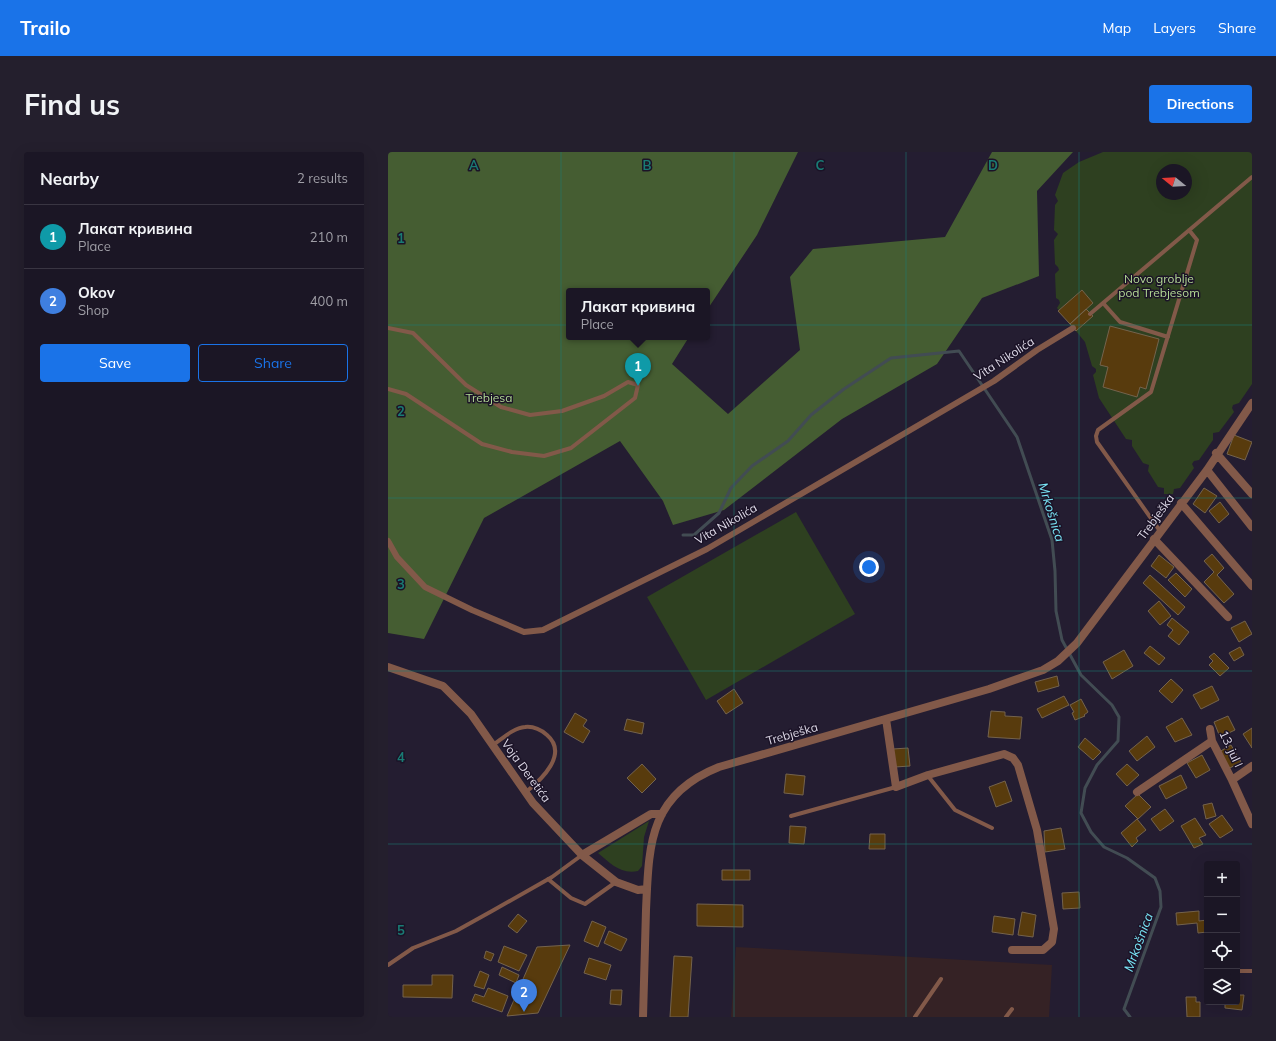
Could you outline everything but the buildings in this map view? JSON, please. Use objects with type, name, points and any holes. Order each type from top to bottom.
[{"type":"street","name":"Vita Nikolića","points":[[388,541],[397,557],[425,587],[472,610],[524,632],[543,630],[707,549],[994,380],[1074,328]]},
{"type":"street","name":"Trebješka","points":[[643,1017],[645,934],[650,847],[655,828],[672,799],[685,787],[710,770],[989,689],[1043,670],[1058,661],[1077,643],[1207,470],[1216,453],[1252,403]]},
{"type":"street","points":[[1216,453],[1252,494]]},
{"type":"street","points":[[1207,470],[1252,527]]},
{"type":"street","points":[[1181,503],[1252,586]]},
{"type":"street","points":[[1154,539],[1228,617]]},
{"type":"street","name":"Voja Deretića","points":[[388,668],[443,686],[471,714],[533,803],[582,855],[616,882],[638,890],[647,889]]},
{"type":"street","points":[[886,719],[896,788],[928,775],[1004,754],[1013,758],[1018,765],[1037,830],[1054,929],[1052,942],[1043,950],[1012,950]]},
{"type":"street","name":"13. jul I","points":[[1210,729],[1212,741],[1252,824]]},
{"type":"street","points":[[1137,792],[1212,741]]},
{"type":"street","points":[[1232,780],[1252,766]]},
{"type":"street","points":[[582,855],[651,814],[662,814]]},
{"type":"lane","points":[[1090,314],[1252,176]]},
{"type":"lane","points":[[1160,531],[1097,442],[1096,436],[1098,430],[1151,392],[1197,240],[1189,230]]},
{"type":"lane","points":[[1103,303],[1120,322],[1168,337]]},
{"type":"lane","points":[[388,328],[413,333],[466,385],[501,406],[530,415],[562,411],[604,396],[628,382],[638,386],[635,398],[571,448],[544,456],[512,452],[482,444],[406,394],[388,389]]},
{"type":"lane","points":[[493,745],[511,732],[524,727],[538,728],[549,737],[556,750],[554,761],[541,780],[525,792]]},
{"type":"lane","points":[[928,775],[954,810],[992,828]]},
{"type":"lane","points":[[791,816],[896,788]]},
{"type":"lane","points":[[388,964],[412,948],[456,931],[548,879],[582,855]]},
{"type":"lane","points":[[548,879],[571,898],[585,904],[616,882]]},
{"type":"lane","points":[[1240,971],[1252,971]]},
{"type":"lane","points":[[915,1017],[941,979]]},
{"type":"lane","points":[[1006,1017],[1012,1009]]},
{"type":"shaded area","points":[[736,947],[1052,965],[1049,1017],[731,1017]]},
{"type":"green space","name":"Trebjesa","points":[[388,152],[798,152],[757,235],[710,306],[710,288],[566,288],[566,340],[687,340],[672,364],[728,414],[800,350],[790,277],[813,249],[945,237],[992,152],[1073,152],[1037,191],[1039,276],[982,298],[937,364],[842,419],[724,510],[673,525],[663,501],[620,441],[484,518],[424,639],[388,633]]},
{"type":"green space","name":"Novo groblje pod Trebjesom","points":[[1103,152],[1252,152],[1252,384],[1239,403],[1233,405],[1232,408],[1234,412],[1219,432],[1213,433],[1213,440],[1199,460],[1194,461],[1192,464],[1194,468],[1180,488],[1174,489],[1173,494],[1164,494],[1164,488],[1158,487],[1148,471],[1149,465],[1143,463],[1132,446],[1132,440],[1126,439],[1099,398],[1093,375],[1096,372],[1096,369],[1092,366],[1085,342],[1057,308],[1060,303],[1056,298],[1055,274],[1059,270],[1055,264],[1054,240],[1058,234],[1054,230],[1055,205],[1058,201],[1055,195],[1063,173],[1079,162]]},
{"type":"green space","points":[[796,512],[855,614],[706,700],[647,597]]},
{"type":"green space","points":[[649,821],[644,837],[642,866],[638,871],[632,872],[621,870],[598,853]]},
{"type":"waterway","name":"Mrkošnica","points":[[683,535],[694,535],[719,513],[731,488],[752,466],[788,441],[811,415],[844,389],[891,358],[959,351],[1017,437],[1052,540],[1055,571],[1056,611],[1062,640],[1081,675],[1112,705],[1119,717],[1118,741],[1097,765],[1085,788],[1081,813],[1091,832],[1104,847],[1127,858],[1155,878],[1160,891],[1161,907],[1124,1009],[1130,1017]]},
{"type":"place","name":"Лакат кривина","points":[[638,386]]},
{"type":"place","name":"Okov","points":[[524,1012]]}]
